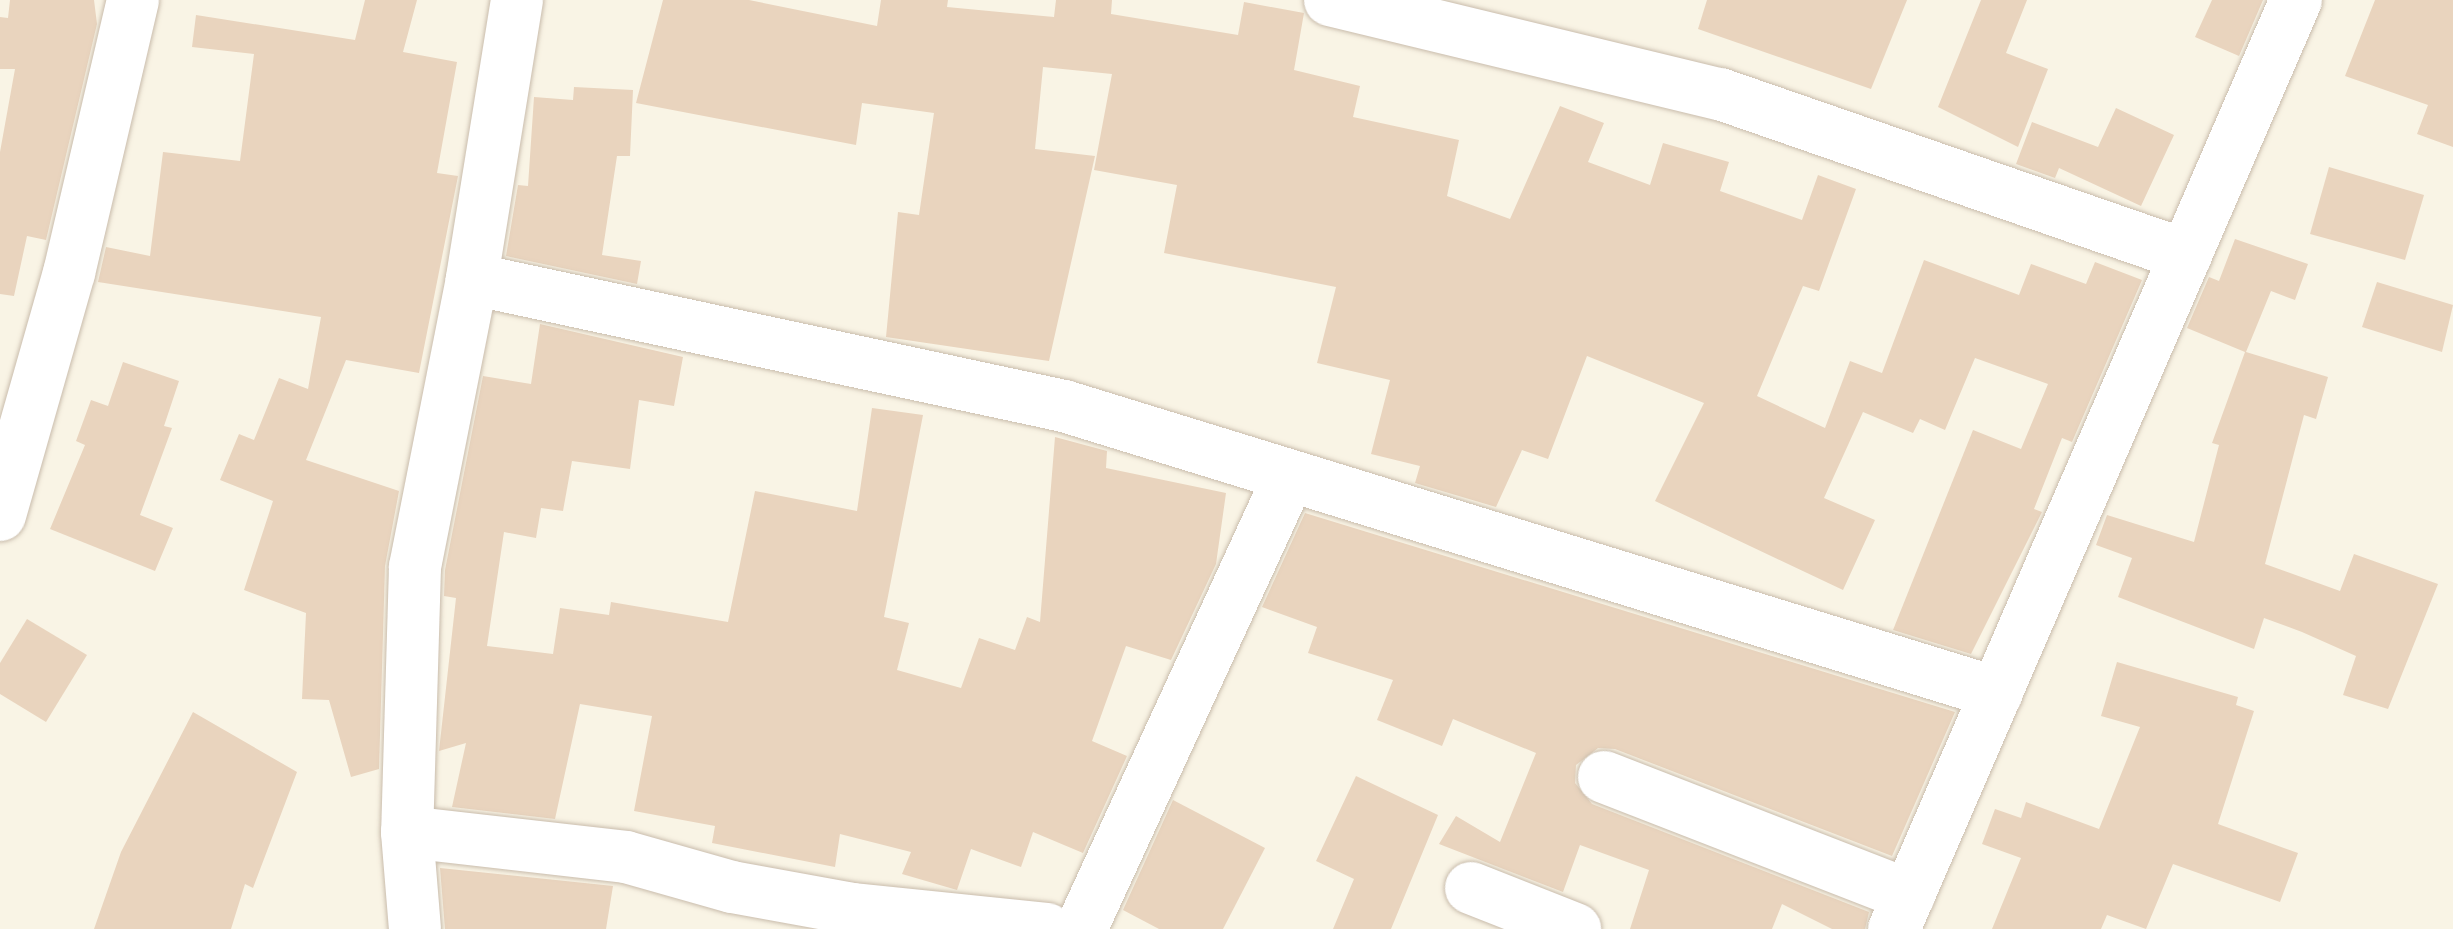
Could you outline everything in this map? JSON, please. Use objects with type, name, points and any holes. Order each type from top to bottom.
[{"type":"street","points":[[0,515],[8,459],[133,0]]},
{"type":"street","points":[[415,929],[407,832],[416,566],[472,278],[517,0]]},
{"type":"street","points":[[1330,0],[1720,94],[2186,255]]},
{"type":"street","points":[[1604,776],[1901,912],[2296,0]]},
{"type":"street","points":[[472,278],[1064,406],[1998,693]]},
{"type":"street","points":[[1082,929],[1289,476]]},
{"type":"street","points":[[407,832],[626,857],[732,887],[854,908],[1047,929]]},
{"type":"street","points":[[1471,888],[1575,929]]},
{"type":"building","points":[[10,0],[94,0],[97,24],[46,240],[27,236],[14,296],[0,294],[0,152],[15,69],[0,69],[0,17],[8,18]]},
{"type":"building","points":[[365,0],[417,0],[403,52],[457,62],[437,173],[458,176],[419,373],[346,360],[306,460],[399,491],[385,566],[379,769],[351,777],[329,700],[302,699],[306,613],[244,590],[273,501],[220,480],[239,434],[254,440],[279,378],[308,389],[321,317],[98,282],[106,247],[150,256],[163,152],[240,161],[254,54],[192,47],[196,15],[355,40]]},
{"type":"building","points":[[663,0],[749,0],[877,26],[881,0],[948,0],[947,7],[1054,17],[1056,0],[1112,0],[1111,14],[1238,35],[1244,2],[1304,13],[1294,70],[1360,86],[1353,117],[1459,140],[1447,196],[1510,219],[1560,106],[1604,123],[1588,162],[1650,185],[1663,143],[1729,162],[1720,191],[1802,220],[1818,175],[1856,189],[1819,291],[1803,286],[1757,396],[1825,428],[1850,361],[1882,373],[1924,260],[2019,295],[2031,264],[2086,284],[2095,262],[2142,280],[2072,442],[2062,438],[2034,509],[2042,512],[1971,654],[1893,630],[1973,430],[2021,449],[2048,384],[1975,358],[1945,430],[1920,419],[1913,433],[1863,412],[1824,498],[1875,520],[1843,590],[1655,501],[1704,403],[1587,356],[1548,459],[1522,450],[1496,507],[1415,483],[1420,466],[1371,454],[1390,380],[1317,363],[1336,287],[1164,253],[1177,185],[1094,170],[1112,74],[1043,67],[1035,149],[1095,156],[1049,361],[886,337],[898,212],[919,215],[934,113],[862,103],[856,145],[636,103]]},
{"type":"building","points":[[1707,0],[1907,0],[1871,89],[1698,29]]},
{"type":"building","points":[[1981,0],[2027,0],[2006,53],[2048,69],[2018,147],[1938,107]]},
{"type":"building","points":[[2212,0],[2263,0],[2239,56],[2195,37]]},
{"type":"building","points":[[2375,0],[2453,0],[2453,147],[2417,134],[2428,105],[2345,76]]},
{"type":"building","points":[[574,87],[633,90],[630,156],[617,156],[602,255],[641,261],[637,284],[506,256],[518,185],[528,186],[534,97],[573,100]]},
{"type":"building","points":[[2116,108],[2174,135],[2141,206],[2059,168],[2055,178],[2016,164],[2032,122],[2098,147]]},
{"type":"building","points":[[2329,167],[2424,195],[2405,260],[2310,234]]},
{"type":"building","points":[[2235,239],[2308,264],[2295,300],[2271,291],[2246,352],[2328,377],[2316,419],[2304,415],[2265,564],[2340,591],[2354,554],[2438,584],[2388,709],[2343,695],[2356,656],[2302,632],[2264,618],[2254,649],[2118,597],[2132,558],[2096,545],[2107,515],[2194,542],[2219,445],[2212,443],[2245,352],[2187,328],[2209,277],[2219,281]]},
{"type":"building","points":[[2377,282],[2453,305],[2442,352],[2362,327]]},
{"type":"building","points":[[540,324],[683,357],[674,406],[639,400],[630,469],[572,461],[563,511],[541,508],[536,538],[504,532],[487,646],[553,654],[560,608],[609,615],[611,602],[728,622],[755,491],[857,511],[872,408],[923,415],[884,617],[909,623],[897,670],[961,688],[979,638],[1015,650],[1027,617],[1040,622],[1055,437],[1107,451],[1106,468],[1226,493],[1216,564],[1171,660],[1126,646],[1092,741],[1127,756],[1083,853],[1033,832],[1021,867],[971,849],[957,890],[902,874],[911,852],[840,834],[835,867],[712,843],[715,826],[634,811],[652,716],[580,704],[555,819],[452,807],[466,743],[439,751],[456,598],[444,596],[445,570],[483,376],[531,384]]},
{"type":"building","points":[[123,362],[179,381],[164,426],[172,428],[140,515],[173,528],[155,571],[50,529],[85,445],[76,441],[91,400],[108,406]]},
{"type":"building","points":[[1305,513],[1955,712],[1892,856],[1615,749],[1598,748],[1576,765],[1575,783],[1592,804],[1869,912],[1865,929],[1832,929],[1782,904],[1772,929],[1630,929],[1649,870],[1580,845],[1563,892],[1439,844],[1456,816],[1500,842],[1536,753],[1453,719],[1442,746],[1377,720],[1393,680],[1308,653],[1317,627],[1262,607]]},
{"type":"building","points":[[27,619],[87,655],[46,722],[0,694],[0,663]]},
{"type":"building","points":[[2117,662],[2238,697],[2236,705],[2254,711],[2218,824],[2298,853],[2280,902],[2173,864],[2146,929],[2107,915],[2101,929],[1992,929],[2021,858],[1982,844],[1995,809],[2021,818],[2026,802],[2099,829],[2140,727],[2101,716]]},
{"type":"building","points":[[193,712],[297,772],[253,888],[245,884],[231,929],[94,929],[121,852]]},
{"type":"building","points":[[1356,776],[1438,815],[1391,929],[1333,929],[1354,879],[1316,861]]},
{"type":"building","points":[[1173,800],[1265,848],[1223,929],[1159,929],[1123,910]]},
{"type":"building","points":[[440,868],[613,886],[606,929],[445,929]]}]
